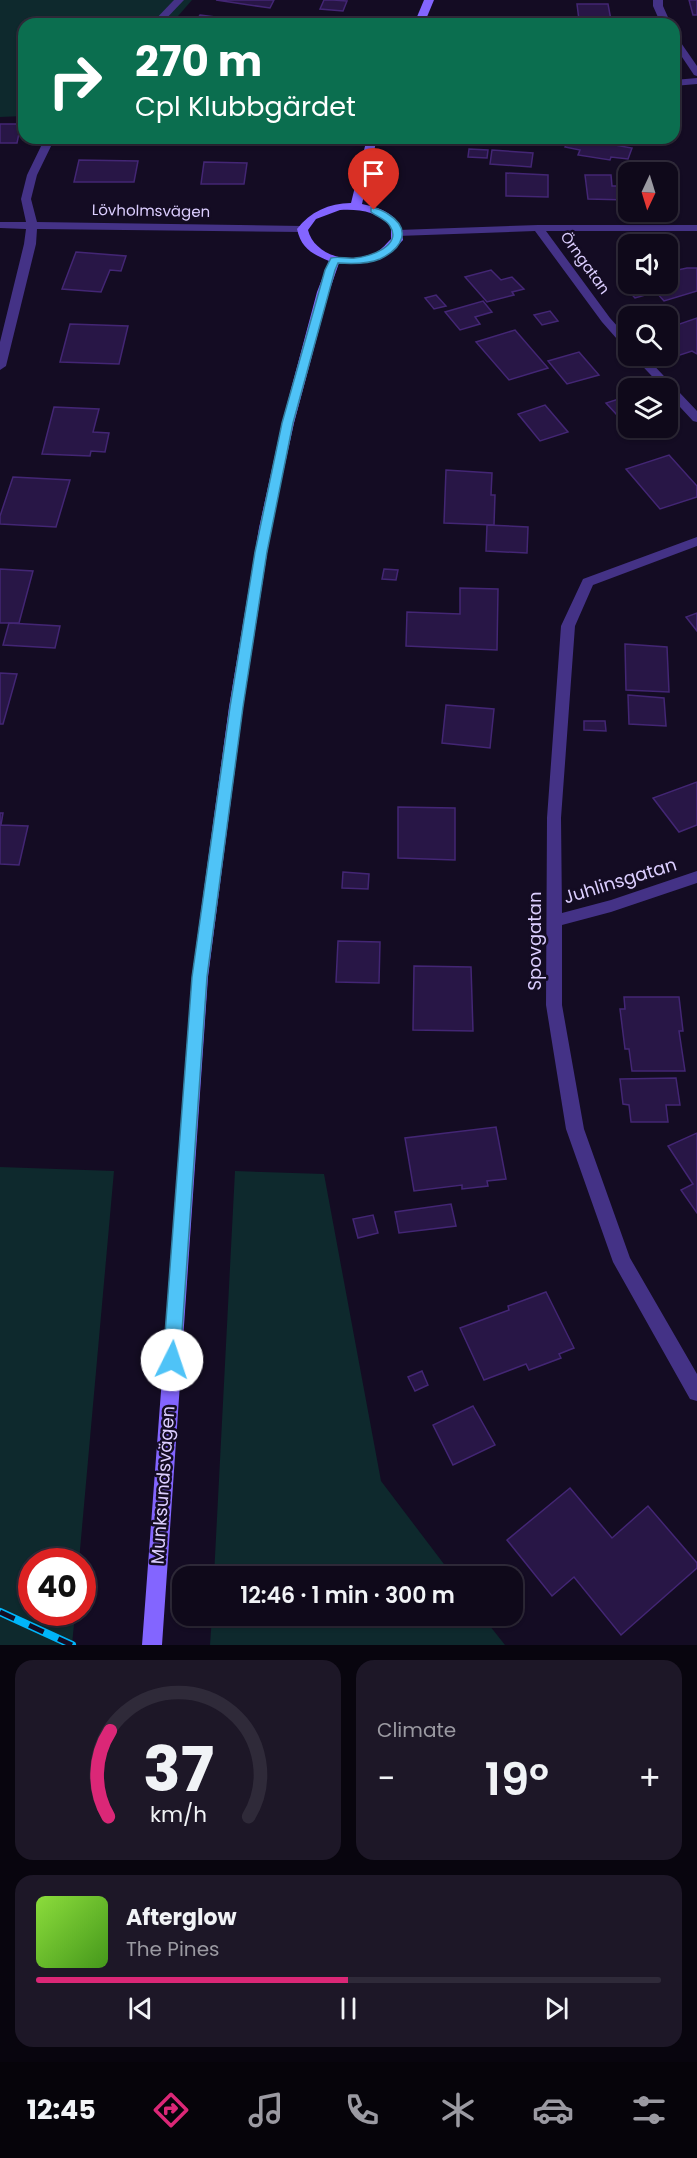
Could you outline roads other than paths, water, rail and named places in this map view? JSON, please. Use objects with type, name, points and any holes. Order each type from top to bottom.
[{"type":"street","points":[[162,18],[179,0]]},
{"type":"street","points":[[422,18],[429,0]]},
{"type":"street","points":[[658,0],[663,18]]},
{"type":"street","points":[[680,48],[697,73]]},
{"type":"street","points":[[680,82],[697,81]]},
{"type":"street","points":[[0,366],[22,281],[33,225],[26,199],[32,175],[47,144]]},
{"type":"street","points":[[356,207],[371,144]]},
{"type":"street","points":[[338,207],[356,207],[367,208],[394,222],[398,233],[392,248],[376,257],[354,261],[335,260],[318,255],[302,240],[302,229],[308,219],[318,213],[338,207]]},
{"type":"street","name":"Lövholmsvägen","points":[[0,225],[302,229]]},
{"type":"street","points":[[398,233],[538,228],[697,228]]},
{"type":"street","name":"Örngatan","points":[[538,228],[618,333]]},
{"type":"street","name":"Munksundsvägen","points":[[152,1645],[200,977],[234,719],[261,552],[288,423],[323,292],[335,260]]},
{"type":"street","points":[[648,366],[697,418]]},
{"type":"street","name":"Spovgatan","points":[[697,541],[588,582],[568,626],[554,818],[554,1005],[575,1129],[622,1262],[690,1365],[697,1392]]},
{"type":"street","name":"Juhlinsgatan","points":[[554,921],[611,906],[697,877]]},
{"type":"railway","points":[[0,1612],[72,1645]]}]
